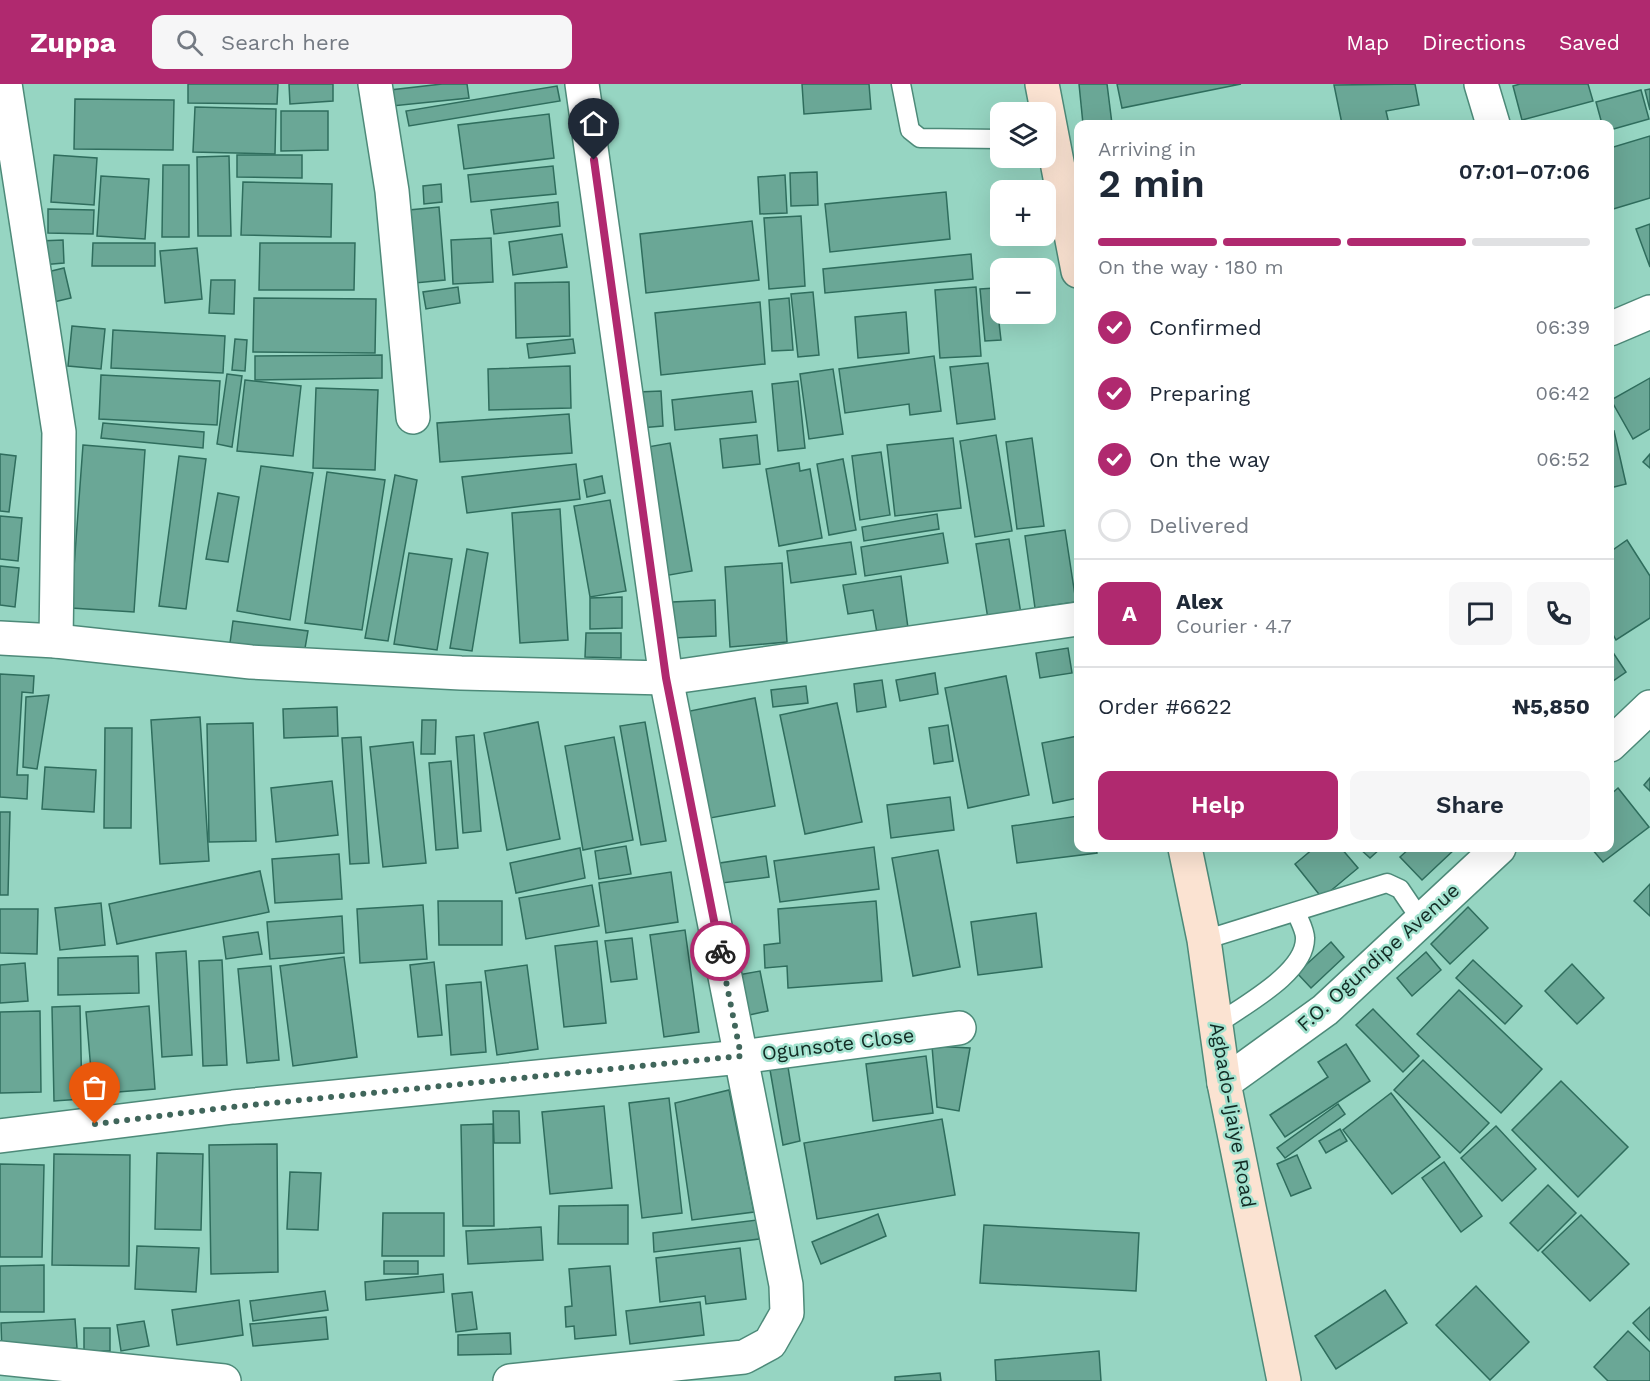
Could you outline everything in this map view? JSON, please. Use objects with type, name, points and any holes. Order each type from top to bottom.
[{"type":"street","points":[[5,84],[59,432],[56,641]]},
{"type":"street","points":[[375,84],[392,191],[413,417]]},
{"type":"street","points":[[510,1381],[744,1357],[770,1343],[787,1313],[786,1286],[666,678],[582,84]]},
{"type":"street","points":[[1042,84],[1044,102]]},
{"type":"street","points":[[1481,84],[1492,120]]},
{"type":"street","points":[[1056,152],[1069,173],[1074,228]]},
{"type":"street","points":[[1614,327],[1650,312]]},
{"type":"street","points":[[0,638],[56,641],[250,663],[461,673],[666,678],[1074,620]]},
{"type":"street","points":[[1614,741],[1650,707]]},
{"type":"street","name":"Agbado-Ijaiye Road","points":[[1186,852],[1204,940],[1224,1083],[1284,1381]]},
{"type":"street","name":"F.O. Ogundipe Avenue","points":[[1224,1083],[1325,1010],[1495,852]]},
{"type":"street","name":"Ogunsote Close","points":[[0,1136],[232,1107],[741,1056],[959,1028]]},
{"type":"street","points":[[0,1359],[224,1381]]},
{"type":"lane","points":[[901,84],[910,130],[914,135],[920,138],[990,139]]},
{"type":"lane","points":[[1204,940],[1387,883],[1400,889],[1421,920]]},
{"type":"lane","points":[[1216,1024],[1284,977],[1298,960],[1304,950],[1306,936],[1296,912]]},
{"type":"building","points":[[188,84],[278,84],[277,104],[188,103]]},
{"type":"building","points":[[289,84],[333,84],[333,101],[290,104]]},
{"type":"building","points":[[442,84],[467,84],[469,98],[392,106],[390,90]]},
{"type":"building","points":[[802,84],[869,84],[871,109],[804,114]]},
{"type":"building","points":[[1079,84],[1107,84],[1112,120],[1083,120]]},
{"type":"building","points":[[1117,84],[1241,84],[1122,108]]},
{"type":"building","points":[[1415,84],[1419,105],[1386,111],[1388,120],[1341,120],[1334,85]]},
{"type":"building","points":[[1520,84],[1588,84],[1593,101],[1522,120],[1513,86]]},
{"type":"building","points":[[557,86],[560,101],[409,126],[406,111]]},
{"type":"building","points":[[1650,89],[1650,110],[1645,90]]},
{"type":"building","points":[[1641,90],[1649,119],[1614,129],[1614,120],[1601,120],[1596,102]]},
{"type":"building","points":[[75,99],[174,100],[173,150],[74,149]]},
{"type":"building","points":[[195,107],[276,109],[275,154],[193,152]]},
{"type":"building","points":[[281,111],[328,111],[328,150],[281,151]]},
{"type":"building","points":[[549,114],[554,158],[464,169],[458,125]]},
{"type":"building","points":[[1650,136],[1650,198],[1614,209],[1614,147]]},
{"type":"building","points":[[54,155],[97,158],[94,205],[51,202]]},
{"type":"building","points":[[237,155],[302,155],[302,178],[237,177]]},
{"type":"building","points":[[229,156],[231,236],[198,236],[197,157]]},
{"type":"building","points":[[163,165],[189,165],[189,237],[162,237]]},
{"type":"building","points":[[553,166],[556,194],[471,202],[468,175]]},
{"type":"building","points":[[817,172],[818,205],[791,206],[790,173]]},
{"type":"building","points":[[785,175],[787,213],[760,214],[758,177]]},
{"type":"building","points":[[101,176],[149,179],[145,239],[97,236]]},
{"type":"building","points":[[243,182],[332,184],[331,237],[241,235]]},
{"type":"building","points":[[441,184],[442,202],[424,204],[423,186]]},
{"type":"building","points":[[946,192],[950,239],[830,252],[825,204]]},
{"type":"building","points":[[558,202],[560,226],[494,234],[491,210]]},
{"type":"building","points":[[439,207],[445,280],[415,283],[409,210]]},
{"type":"building","points":[[48,209],[94,210],[93,234],[48,233]]},
{"type":"building","points":[[801,216],[805,286],[769,289],[764,218]]},
{"type":"building","points":[[752,221],[759,280],[646,293],[640,234]]},
{"type":"building","points":[[1650,224],[1650,267],[1636,229]]},
{"type":"building","points":[[562,234],[567,267],[513,275],[509,242]]},
{"type":"building","points":[[491,238],[493,282],[453,284],[451,240]]},
{"type":"building","points":[[63,240],[64,263],[41,265],[39,241]]},
{"type":"building","points":[[93,243],[155,243],[155,266],[92,266]]},
{"type":"building","points":[[260,243],[355,243],[354,290],[259,290]]},
{"type":"building","points":[[197,248],[202,299],[165,303],[160,251]]},
{"type":"building","points":[[971,254],[973,279],[825,293],[823,269]]},
{"type":"building","points":[[64,268],[71,298],[45,304],[39,274]]},
{"type":"building","points":[[211,280],[235,280],[234,314],[209,313]]},
{"type":"building","points":[[569,282],[570,336],[516,338],[515,283]]},
{"type":"building","points":[[458,287],[460,303],[426,309],[423,292]]},
{"type":"building","points":[[976,287],[981,356],[940,358],[935,290]]},
{"type":"building","points":[[990,288],[990,324],[999,324],[1001,340],[985,341],[980,289]]},
{"type":"building","points":[[813,292],[819,355],[798,357],[791,294]]},
{"type":"building","points":[[254,298],[376,299],[375,353],[253,352]]},
{"type":"building","points":[[789,298],[793,350],[772,351],[769,300]]},
{"type":"building","points":[[760,302],[765,364],[661,375],[655,313]]},
{"type":"building","points":[[906,312],[909,353],[858,358],[855,317]]},
{"type":"building","points":[[72,326],[105,329],[101,369],[68,366]]},
{"type":"building","points":[[113,330],[225,336],[223,373],[111,368]]},
{"type":"building","points":[[235,339],[247,340],[245,371],[232,370]]},
{"type":"building","points":[[573,339],[575,353],[529,358],[527,344]]},
{"type":"building","points":[[382,355],[382,378],[255,380],[255,356]]},
{"type":"building","points":[[934,356],[941,411],[910,415],[909,404],[845,413],[839,369]]},
{"type":"building","points":[[988,363],[995,419],[957,424],[950,367]]},
{"type":"building","points":[[570,366],[571,408],[489,410],[488,369]]},
{"type":"building","points":[[833,369],[843,434],[809,439],[800,374]]},
{"type":"building","points":[[227,374],[242,376],[232,447],[217,444]]},
{"type":"building","points":[[101,375],[220,381],[217,425],[99,419]]},
{"type":"building","points":[[1650,378],[1650,429],[1633,439],[1614,405],[1614,398]]},
{"type":"building","points":[[245,380],[301,386],[293,456],[237,451]]},
{"type":"building","points":[[798,381],[805,448],[778,451],[772,384]]},
{"type":"building","points":[[316,388],[378,390],[375,470],[313,468]]},
{"type":"building","points":[[661,391],[663,426],[640,428],[638,392]]},
{"type":"building","points":[[752,391],[756,422],[675,430],[672,400]]},
{"type":"building","points":[[569,414],[572,453],[440,462],[437,423]]},
{"type":"building","points":[[103,423],[204,432],[203,448],[101,438]]},
{"type":"building","points":[[1614,431],[1626,484],[1614,487]]},
{"type":"building","points":[[757,435],[760,464],[723,468],[720,439]]},
{"type":"building","points":[[996,435],[1012,531],[975,537],[960,441]]},
{"type":"building","points":[[953,438],[961,508],[895,516],[887,445]]},
{"type":"building","points":[[1032,438],[1044,526],[1017,529],[1006,442]]},
{"type":"building","points":[[670,443],[692,571],[664,576],[642,448]]},
{"type":"building","points":[[83,445],[145,450],[134,612],[71,608]]},
{"type":"building","points":[[881,452],[890,515],[860,520],[852,456]]},
{"type":"building","points":[[0,454],[16,456],[9,512],[0,511]]},
{"type":"building","points":[[1650,454],[1650,468],[1643,462]]},
{"type":"building","points":[[179,456],[206,459],[186,609],[159,606]]},
{"type":"building","points":[[843,459],[856,530],[829,535],[817,464]]},
{"type":"building","points":[[799,463],[800,471],[810,469],[822,538],[779,546],[766,469]]},
{"type":"building","points":[[576,464],[580,499],[467,513],[462,477]]},
{"type":"building","points":[[261,466],[313,473],[290,620],[237,611]]},
{"type":"building","points":[[327,472],[385,480],[362,630],[305,623]]},
{"type":"building","points":[[395,475],[417,480],[388,641],[365,638]]},
{"type":"building","points":[[602,476],[605,493],[587,497],[584,480]]},
{"type":"building","points":[[218,493],[239,497],[228,562],[206,559]]},
{"type":"building","points":[[610,500],[626,591],[590,597],[574,506]]},
{"type":"building","points":[[560,509],[568,640],[520,643],[512,513]]},
{"type":"building","points":[[937,514],[939,529],[864,541],[862,527]]},
{"type":"building","points":[[0,516],[22,518],[18,561],[0,559]]},
{"type":"building","points":[[1065,530],[1074,602],[1035,608],[1025,536]]},
{"type":"building","points":[[943,533],[948,563],[865,576],[861,547]]},
{"type":"building","points":[[1009,539],[1021,614],[988,619],[976,544]]},
{"type":"building","points":[[1627,540],[1650,576],[1650,618],[1616,640],[1614,636],[1614,549]]},
{"type":"building","points":[[851,542],[856,574],[791,583],[787,551]]},
{"type":"building","points":[[467,549],[488,553],[472,651],[450,648]]},
{"type":"building","points":[[409,553],[452,559],[437,650],[394,644]]},
{"type":"building","points":[[782,563],[787,642],[730,647],[725,567]]},
{"type":"building","points":[[0,566],[19,568],[15,607],[0,605]]},
{"type":"building","points":[[901,576],[908,628],[877,633],[873,610],[848,614],[843,585]]},
{"type":"building","points":[[622,597],[622,628],[590,629],[590,598]]},
{"type":"building","points":[[715,600],[716,636],[673,638],[672,602]]},
{"type":"building","points":[[233,621],[308,631],[303,660],[229,650]]},
{"type":"building","points":[[586,633],[621,633],[621,658],[585,657]]},
{"type":"building","points":[[1068,648],[1072,673],[1040,678],[1036,653]]},
{"type":"building","points":[[1614,654],[1626,672],[1614,680]]},
{"type":"building","points":[[935,673],[938,694],[900,701],[896,680]]},
{"type":"building","points":[[0,674],[34,676],[33,693],[22,692],[17,775],[28,775],[27,799],[0,797]]},
{"type":"building","points":[[1006,676],[1029,795],[968,808],[945,688]]},
{"type":"building","points":[[882,680],[886,707],[857,712],[854,684]]},
{"type":"building","points":[[806,686],[808,703],[773,707],[771,690]]},
{"type":"building","points":[[49,695],[37,769],[23,767],[26,697]]},
{"type":"building","points":[[755,698],[775,806],[705,819],[685,712]]},
{"type":"building","points":[[837,703],[862,822],[805,834],[780,715]]},
{"type":"building","points":[[337,707],[338,736],[284,738],[283,709]]},
{"type":"building","points":[[200,717],[209,861],[160,864],[151,720]]},
{"type":"building","points":[[422,720],[436,720],[435,754],[421,754]]},
{"type":"building","points":[[538,722],[560,839],[507,850],[484,733]]},
{"type":"building","points":[[645,722],[666,841],[641,845],[620,726]]},
{"type":"building","points":[[253,723],[256,841],[209,842],[207,724]]},
{"type":"building","points":[[948,725],[953,761],[934,764],[929,728]]},
{"type":"building","points":[[105,728],[132,728],[131,828],[104,828]]},
{"type":"building","points":[[474,735],[481,831],[463,833],[456,737]]},
{"type":"building","points":[[361,737],[369,863],[350,864],[342,738]]},
{"type":"building","points":[[614,737],[633,840],[583,850],[565,746]]},
{"type":"building","points":[[1074,737],[1074,799],[1053,803],[1042,743]]},
{"type":"building","points":[[413,742],[426,863],[383,867],[370,747]]},
{"type":"building","points":[[451,761],[458,848],[436,850],[429,763]]},
{"type":"building","points":[[45,767],[96,770],[94,812],[42,809]]},
{"type":"building","points":[[1650,778],[1650,791],[1644,785]]},
{"type":"building","points":[[332,781],[338,835],[276,842],[271,788]]},
{"type":"building","points":[[1618,788],[1649,827],[1603,862],[1594,852],[1614,852],[1614,792]]},
{"type":"building","points":[[950,797],[954,830],[891,838],[887,805]]},
{"type":"building","points":[[0,812],[10,812],[8,895],[0,895]]},
{"type":"building","points":[[1074,817],[1074,852],[1097,853],[1017,863],[1012,826]]},
{"type":"building","points":[[626,846],[631,874],[599,879],[595,851]]},
{"type":"building","points":[[874,847],[879,889],[780,902],[774,861]]},
{"type":"building","points":[[580,848],[585,878],[516,893],[510,863]]},
{"type":"building","points":[[938,850],[960,967],[913,976],[892,858]]},
{"type":"building","points":[[1309,852],[1344,852],[1358,868],[1322,898],[1295,864]]},
{"type":"building","points":[[1363,852],[1377,852],[1370,858]]},
{"type":"building","points":[[1406,852],[1452,852],[1422,880],[1400,857]]},
{"type":"building","points":[[339,854],[342,899],[275,903],[272,859]]},
{"type":"building","points":[[766,856],[769,877],[722,883],[720,863]]},
{"type":"building","points":[[260,871],[269,912],[117,944],[109,904]]},
{"type":"building","points":[[671,872],[678,922],[606,933],[599,883]]},
{"type":"building","points":[[1650,884],[1650,916],[1634,901]]},
{"type":"building","points":[[592,885],[599,926],[526,939],[519,898]]},
{"type":"building","points":[[438,901],[502,901],[502,945],[439,945]]},
{"type":"building","points":[[876,901],[882,981],[788,988],[787,966],[765,968],[764,945],[780,943],[778,909]]},
{"type":"building","points":[[101,903],[105,945],[60,950],[55,908]]},
{"type":"building","points":[[423,905],[427,959],[360,963],[357,909]]},
{"type":"building","points":[[1468,907],[1488,928],[1450,964],[1431,944]]},
{"type":"building","points":[[0,909],[38,909],[37,954],[0,953]]},
{"type":"building","points":[[1036,913],[1042,967],[978,975],[971,922]]},
{"type":"building","points":[[342,916],[344,953],[270,959],[267,922]]},
{"type":"building","points":[[685,930],[699,1032],[664,1037],[650,935]]},
{"type":"building","points":[[258,932],[262,954],[226,959],[223,937]]},
{"type":"building","points":[[632,938],[637,979],[611,982],[605,941]]},
{"type":"building","points":[[597,941],[606,1023],[564,1027],[555,946]]},
{"type":"building","points":[[1331,942],[1344,957],[1311,988],[1297,973]]},
{"type":"building","points":[[186,951],[192,1055],[162,1057],[156,953]]},
{"type":"building","points":[[1426,952],[1441,970],[1412,996],[1397,978]]},
{"type":"building","points":[[138,956],[139,993],[58,995],[58,958]]},
{"type":"building","points":[[344,957],[357,1057],[293,1066],[280,966]]},
{"type":"building","points":[[222,960],[227,1065],[203,1066],[199,961]]},
{"type":"building","points":[[1473,960],[1522,1006],[1505,1024],[1456,978]]},
{"type":"building","points":[[434,962],[442,1035],[418,1037],[410,965]]},
{"type":"building","points":[[25,963],[28,1001],[0,1003],[0,965]]},
{"type":"building","points":[[1572,964],[1604,998],[1577,1024],[1545,991]]},
{"type":"building","points":[[527,965],[538,1049],[497,1055],[485,971]]},
{"type":"building","points":[[271,966],[279,1060],[247,1063],[238,969]]},
{"type":"building","points":[[760,971],[768,1011],[740,1017],[732,976]]},
{"type":"building","points":[[481,982],[486,1052],[451,1055],[446,985]]},
{"type":"building","points":[[1459,990],[1542,1069],[1501,1113],[1417,1034]]},
{"type":"building","points":[[80,1006],[82,1099],[54,1101],[52,1007]]},
{"type":"building","points":[[149,1006],[155,1089],[93,1094],[86,1012]]},
{"type":"building","points":[[1373,1009],[1419,1056],[1403,1072],[1356,1025]]},
{"type":"building","points":[[40,1011],[41,1092],[0,1093],[0,1012]]},
{"type":"building","points":[[1346,1044],[1370,1081],[1285,1137],[1270,1115],[1328,1077],[1318,1062]]},
{"type":"building","points":[[932,1046],[970,1048],[959,1111],[937,1107]]},
{"type":"building","points":[[926,1056],[933,1113],[873,1121],[866,1064]]},
{"type":"building","points":[[1423,1060],[1489,1123],[1460,1153],[1394,1090]]},
{"type":"building","points":[[787,1061],[800,1141],[783,1145],[769,1064]]},
{"type":"building","points":[[1561,1081],[1628,1147],[1578,1197],[1512,1130]]},
{"type":"building","points":[[729,1090],[754,1212],[692,1220],[675,1103]]},
{"type":"building","points":[[1391,1093],[1440,1157],[1392,1194],[1343,1130]]},
{"type":"building","points":[[669,1098],[682,1213],[642,1218],[629,1103]]},
{"type":"building","points":[[1338,1104],[1345,1114],[1285,1158],[1277,1148]]},
{"type":"building","points":[[604,1106],[612,1188],[550,1194],[542,1112]]},
{"type":"building","points":[[493,1111],[519,1111],[520,1143],[494,1143]]},
{"type":"building","points":[[942,1119],[955,1195],[817,1219],[804,1143]]},
{"type":"building","points":[[493,1124],[494,1226],[463,1226],[461,1125]]},
{"type":"building","points":[[1496,1126],[1536,1169],[1502,1201],[1461,1158]]},
{"type":"building","points":[[1340,1129],[1347,1141],[1326,1153],[1319,1141]]},
{"type":"building","points":[[277,1144],[278,1272],[211,1274],[209,1145]]},
{"type":"building","points":[[157,1153],[203,1154],[201,1230],[155,1229]]},
{"type":"building","points":[[54,1154],[130,1155],[129,1266],[52,1265]]},
{"type":"building","points":[[1297,1155],[1311,1188],[1291,1196],[1277,1164]]},
{"type":"building","points":[[1444,1162],[1482,1216],[1461,1232],[1422,1178]]},
{"type":"building","points":[[0,1164],[44,1165],[42,1257],[0,1257]]},
{"type":"building","points":[[290,1172],[321,1173],[318,1230],[287,1229]]},
{"type":"building","points":[[1548,1185],[1576,1213],[1538,1251],[1510,1223]]},
{"type":"building","points":[[628,1205],[628,1244],[558,1244],[559,1206]]},
{"type":"building","points":[[383,1213],[444,1213],[444,1256],[382,1256]]},
{"type":"building","points":[[878,1214],[886,1236],[821,1264],[812,1242]]},
{"type":"building","points":[[1581,1215],[1629,1264],[1590,1301],[1542,1252]]},
{"type":"building","points":[[757,1220],[759,1239],[654,1252],[653,1233]]},
{"type":"building","points":[[984,1225],[1139,1233],[1136,1291],[980,1283]]},
{"type":"building","points":[[541,1227],[543,1260],[468,1264],[466,1231]]},
{"type":"building","points":[[137,1246],[199,1248],[196,1292],[135,1289]]},
{"type":"building","points":[[740,1248],[746,1299],[706,1304],[705,1296],[660,1302],[656,1258]]},
{"type":"building","points":[[384,1261],[418,1261],[418,1274],[384,1274]]},
{"type":"building","points":[[44,1265],[44,1312],[0,1312],[0,1266]]},
{"type":"building","points":[[610,1266],[616,1335],[575,1339],[574,1326],[566,1327],[565,1307],[572,1306],[569,1269]]},
{"type":"building","points":[[443,1274],[444,1292],[366,1300],[365,1282]]},
{"type":"building","points":[[1476,1286],[1529,1342],[1490,1380],[1436,1325]]},
{"type":"building","points":[[1385,1290],[1407,1323],[1336,1369],[1315,1336]]},
{"type":"building","points":[[325,1291],[328,1310],[253,1321],[250,1301]]},
{"type":"building","points":[[472,1292],[477,1329],[456,1332],[452,1294]]},
{"type":"building","points":[[239,1300],[243,1335],[177,1345],[172,1310]]},
{"type":"building","points":[[700,1302],[704,1335],[630,1344],[626,1311]]},
{"type":"building","points":[[1650,1307],[1650,1341],[1633,1323]]},
{"type":"building","points":[[326,1317],[328,1339],[253,1346],[250,1324]]},
{"type":"building","points":[[75,1319],[77,1348],[2,1353],[1,1323]]},
{"type":"building","points":[[144,1321],[149,1346],[121,1351],[117,1325]]},
{"type":"building","points":[[84,1328],[110,1328],[110,1351],[84,1351]]},
{"type":"building","points":[[1628,1331],[1650,1352],[1650,1381],[1608,1381],[1594,1367]]},
{"type":"building","points":[[510,1333],[511,1354],[458,1355],[458,1335]]},
{"type":"building","points":[[1099,1351],[1101,1381],[996,1381],[995,1360]]},
{"type":"building","points":[[940,1373],[941,1381],[895,1381],[895,1377]]},
{"type":"way so far","points":[[95,1124],[232,1107],[741,1056],[720,951]]},
{"type":"route","points":[[594,160],[666,678],[720,951]]}]
